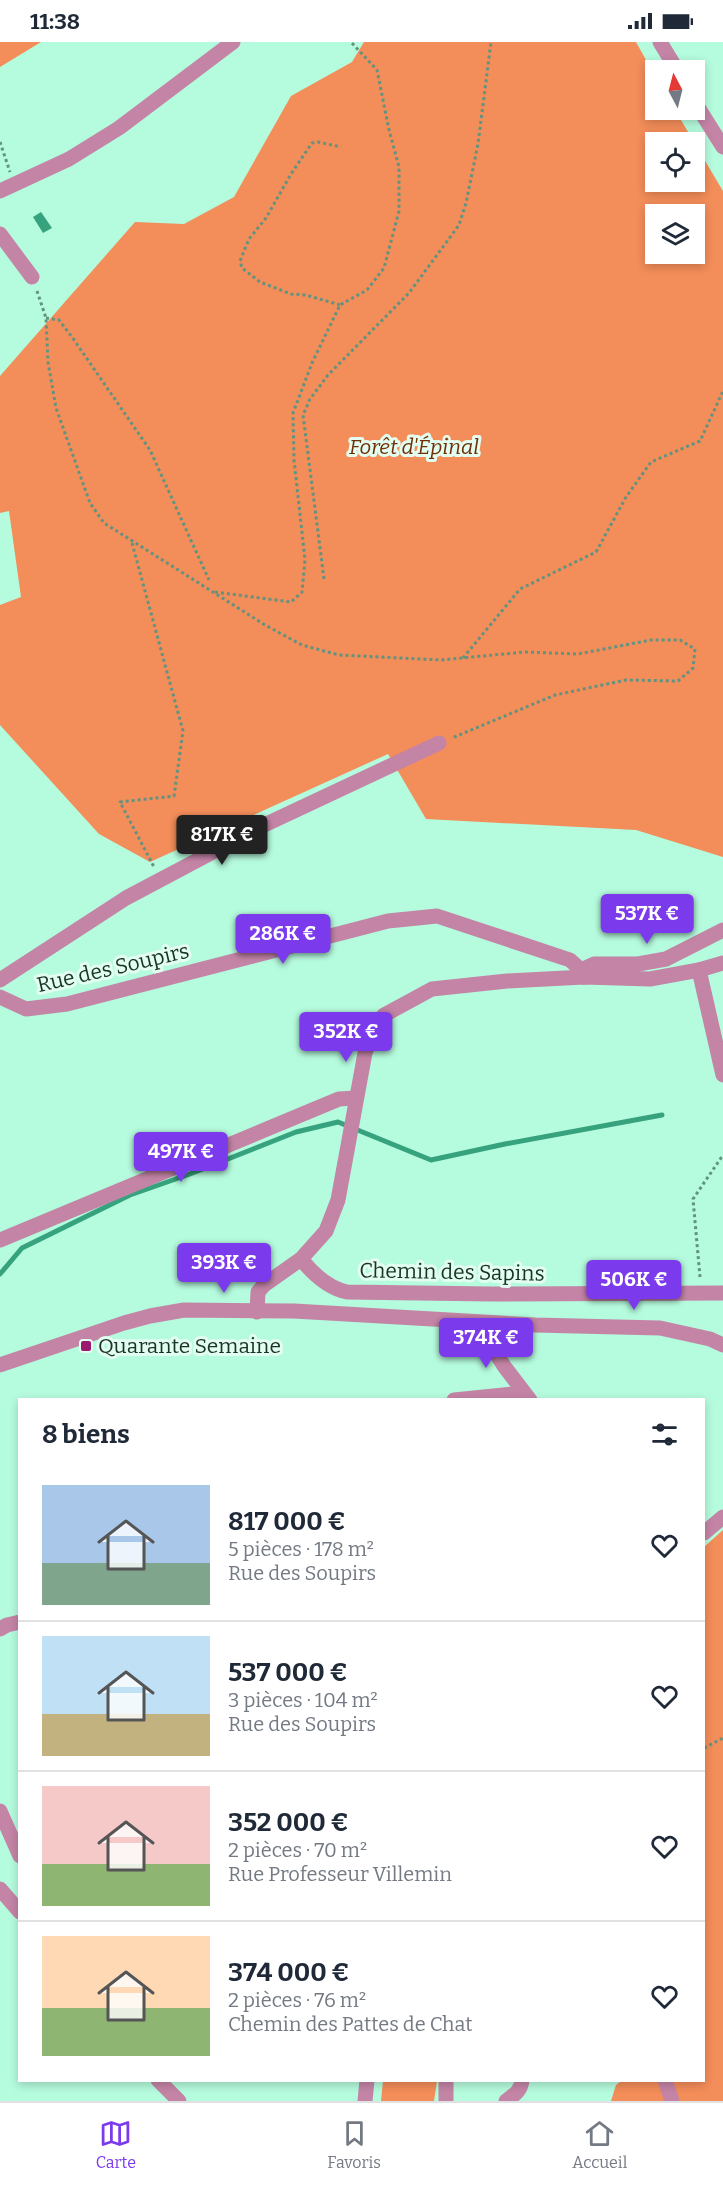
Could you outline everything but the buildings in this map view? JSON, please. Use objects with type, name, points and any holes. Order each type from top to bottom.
[{"type":"street","points":[[0,191],[69,159],[119,128],[233,42]]},
{"type":"street","points":[[660,42],[671,60]]},
{"type":"street","points":[[705,118],[723,147]]},
{"type":"street","points":[[0,234],[32,277]]},
{"type":"street","name":"Rue des Soupirs","points":[[0,980],[126,898],[161,879],[260,827],[439,743]]},
{"type":"street","name":"Rue des Soupirs","points":[[0,997],[26,1010],[67,1004],[387,921],[437,916],[570,960],[583,974]]},
{"type":"street","points":[[583,974],[594,964],[638,964],[666,959],[723,930]]},
{"type":"street","points":[[257,1312],[258,1292],[264,1285],[301,1259],[326,1231],[338,1200],[365,1053],[377,1023],[384,1016],[432,989],[583,974],[650,979],[723,963]]},
{"type":"street","points":[[699,970],[719,1036],[723,1075]]},
{"type":"street","points":[[0,1240],[339,1099],[356,1098]]},
{"type":"street","name":"Chemin des Sapins","points":[[301,1259],[309,1269],[335,1290],[347,1292],[723,1293]]},
{"type":"street","points":[[0,1365],[150,1316],[184,1310],[294,1311],[485,1323],[660,1328],[710,1339],[723,1345]]},
{"type":"street","points":[[485,1323],[486,1337],[527,1396]]},
{"type":"street","points":[[490,1398],[527,1396]]},
{"type":"street","points":[[705,1532],[723,1517]]},
{"type":"street","points":[[0,1629],[18,1623]]},
{"type":"street","points":[[0,1811],[18,1852]]},
{"type":"street","points":[[0,1889],[18,1910]]},
{"type":"street","points":[[158,2082],[165,2101]]},
{"type":"street","points":[[159,2082],[179,2101]]},
{"type":"street","points":[[365,2101],[367,2082]]},
{"type":"street","points":[[446,2082],[446,2101]]},
{"type":"street","points":[[506,2101],[518,2092],[522,2082]]},
{"type":"street","points":[[666,2082],[672,2101]]},
{"type":"path","points":[[213,591],[291,602],[302,592],[305,560],[294,460],[293,413],[312,363],[340,305],[367,290],[384,268],[399,211],[399,167],[377,70],[351,42]]},
{"type":"path","points":[[324,579],[303,415],[310,399],[328,375],[409,293],[459,225],[478,144],[491,42]]},
{"type":"path","points":[[0,142],[15,184]]},
{"type":"path","points":[[340,305],[306,295],[291,294],[260,282],[242,268],[240,261],[249,238],[266,218],[312,143],[318,142],[341,147]]},
{"type":"path","points":[[32,277],[46,318],[48,362],[56,408],[90,503],[104,523],[302,645],[339,655],[441,660],[525,652],[594,652],[651,640],[680,640],[694,649],[693,668],[678,681],[626,680],[555,695],[439,743]]},
{"type":"path","points":[[46,318],[59,320],[150,450],[209,580]]},
{"type":"path","points":[[463,658],[520,589],[596,552],[626,497],[651,462],[700,441],[723,391]]},
{"type":"path","points":[[132,541],[183,731],[174,796],[120,802],[161,879]]},
{"type":"path","points":[[701,1294],[693,1199],[723,1155]]},
{"type":"path","points":[[705,1747],[723,1738]]},
{"type":"green space","points":[[0,42],[41,42],[0,67]]},
{"type":"green space","name":"Forêt d'Épinal","points":[[364,42],[636,42],[646,60],[645,120],[681,120],[688,132],[645,132],[645,192],[705,192],[705,161],[723,191],[723,857],[636,830],[426,819],[388,754],[150,862],[99,834],[0,725],[0,605],[21,597],[9,511],[0,513],[0,376],[135,222],[184,224],[234,197],[291,96],[352,62]]},
{"type":"green space","points":[[723,1530],[723,2101],[611,2101],[616,2085],[620,2082],[705,2082],[705,1546]]},
{"type":"green space","points":[[383,2082],[437,2082],[434,2101],[381,2101]]},
{"type":"shaded area","points":[[41,212],[52,228],[43,233],[33,217]]},
{"type":"waterway","points":[[0,1274],[22,1248],[130,1195],[296,1132],[338,1122],[431,1160],[662,1115]]},
{"type":"place","name":"Quarante Semaine","points":[[86,1346]]}]
